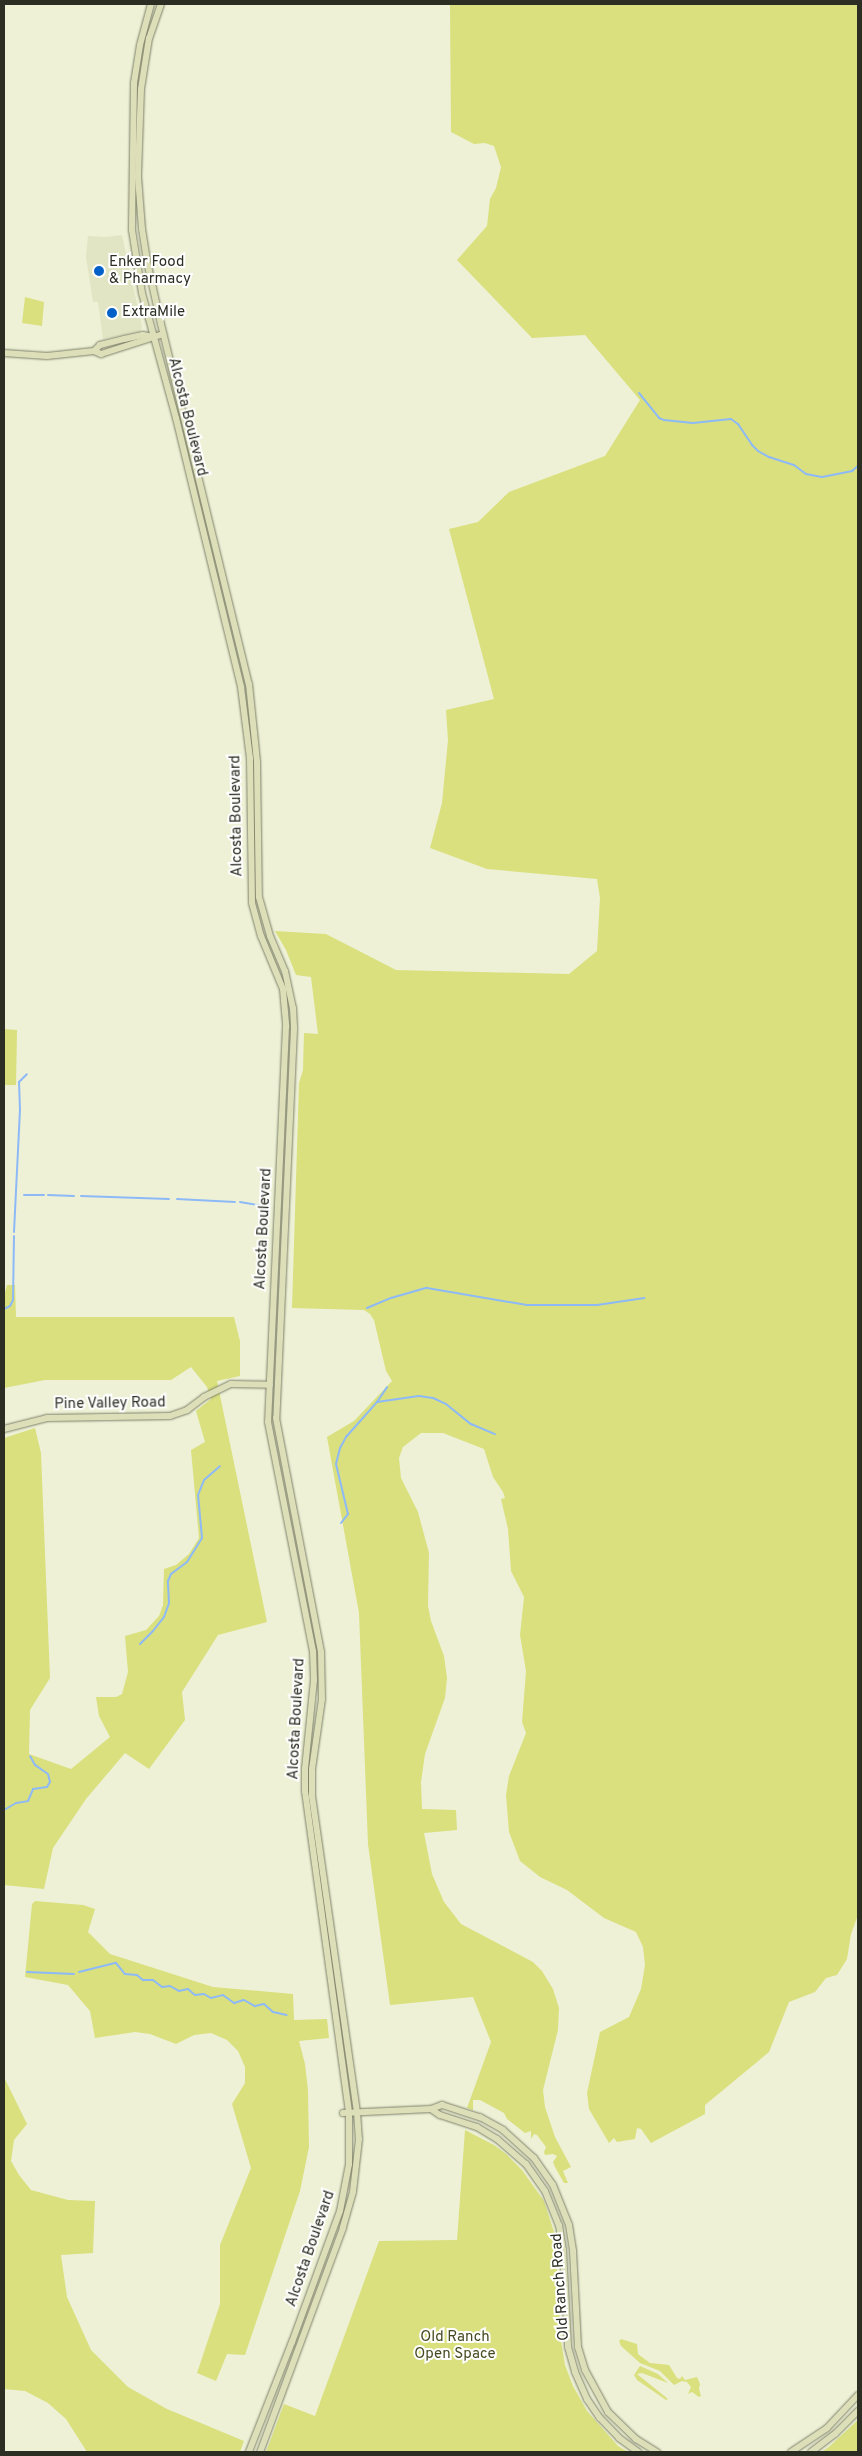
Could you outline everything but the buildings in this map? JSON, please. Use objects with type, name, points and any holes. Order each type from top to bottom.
[{"type":"main road","name":"Alcosta Boulevard","points":[[151,4],[140,45],[134,83],[131,183],[132,230],[142,293],[176,418],[241,687],[250,758],[250,883],[255,919],[283,989],[286,1027],[268,1422],[313,1652],[314,1680],[305,1768],[305,1791],[346,2113],[349,2164],[340,2211],[249,2452]]},
{"type":"main road","name":"Alcosta Boulevard","points":[[161,4],[149,38],[143,71],[138,177],[148,266],[249,684],[257,762],[258,883],[263,916],[285,971],[293,1008],[294,1029],[276,1418],[321,1652],[322,1699],[312,1770],[312,1796],[357,2112],[358,2147],[350,2208],[260,2452]]},
{"type":"main road","points":[[4,353],[48,356],[94,351],[100,345],[124,339],[143,335],[154,337],[164,334]]},
{"type":"main road","points":[[250,883],[258,883]]},
{"type":"main road","name":"Pine Valley Road","points":[[4,1429],[47,1418],[170,1416],[187,1410],[204,1397],[231,1384],[270,1385]]},
{"type":"main road","name":"Old Ranch Road","points":[[346,2113],[432,2110],[442,2106],[480,2117],[520,2143],[546,2174],[559,2196],[569,2225],[573,2251],[578,2347],[585,2370],[608,2412],[636,2439],[657,2452]]},
{"type":"main road","name":"Old Ranch Road","points":[[432,2110],[477,2127],[497,2139],[526,2164],[542,2185],[559,2225],[563,2250],[568,2347],[574,2372],[587,2399],[600,2418],[619,2438],[638,2452]]},
{"type":"main road","points":[[791,2452],[827,2428],[858,2395]]},
{"type":"main road","points":[[811,2452],[835,2434],[858,2411]]},
{"type":"shaded area","points":[[122,235],[142,327],[140,331],[103,339],[98,302],[93,302],[86,257],[88,236],[106,237]]},
{"type":"green space","points":[[450,4],[858,4],[858,1915],[851,1934],[847,1959],[837,1975],[826,1978],[815,1992],[789,2002],[769,2052],[705,2105],[705,2114],[651,2143],[641,2129],[637,2128],[635,2139],[617,2142],[614,2138],[609,2143],[589,2109],[587,2093],[600,2032],[629,2017],[641,1989],[645,1965],[643,1947],[636,1932],[604,1918],[567,1890],[540,1877],[520,1861],[509,1832],[506,1795],[509,1776],[526,1733],[522,1722],[526,1671],[520,1635],[524,1597],[511,1571],[508,1529],[501,1499],[505,1498],[503,1492],[493,1477],[484,1449],[443,1433],[421,1433],[403,1447],[399,1458],[401,1478],[418,1512],[429,1553],[428,1606],[431,1621],[444,1656],[447,1678],[445,1698],[425,1754],[421,1782],[422,1809],[456,1810],[457,1830],[424,1833],[432,1874],[444,1902],[461,1924],[533,1962],[542,1971],[553,1989],[559,2008],[558,2030],[543,2090],[545,2107],[555,2137],[571,2167],[563,2171],[568,2183],[564,2183],[555,2167],[553,2162],[557,2156],[553,2154],[545,2155],[546,2147],[537,2135],[534,2134],[531,2139],[531,2131],[525,2133],[507,2119],[504,2113],[480,2100],[473,2100],[473,2110],[467,2108],[491,2042],[473,1997],[390,2005],[368,1844],[359,1613],[327,1437],[354,1421],[392,1381],[386,1371],[374,1320],[370,1314],[364,1310],[292,1308],[299,1083],[303,1070],[304,1033],[318,1034],[311,977],[296,975],[286,950],[275,931],[326,934],[396,970],[569,974],[597,951],[600,898],[597,879],[487,869],[430,848],[442,803],[448,740],[446,710],[494,699],[449,529],[478,522],[509,492],[605,456],[640,400],[585,335],[532,338],[457,260],[487,226],[490,199],[496,188],[501,167],[494,146],[485,143],[474,144],[451,132]]},
{"type":"green space","points":[[25,297],[44,302],[42,326],[22,323]]},
{"type":"green space","points":[[4,1029],[17,1030],[16,1085],[4,1085]]},
{"type":"green space","points":[[7,1285],[15,1285],[16,1317],[234,1317],[240,1341],[240,1376],[217,1381],[267,1622],[218,1635],[182,1692],[185,1720],[149,1769],[125,1753],[86,1799],[53,1848],[44,1889],[4,1885],[4,1438],[35,1428],[41,1453],[50,1678],[30,1710],[29,1754],[71,1769],[110,1737],[99,1716],[96,1697],[116,1697],[122,1694],[128,1672],[125,1636],[146,1630],[159,1616],[163,1605],[164,1569],[176,1565],[189,1554],[199,1538],[191,1450],[205,1442],[196,1411],[211,1399],[207,1387],[191,1367],[171,1380],[45,1380],[4,1388],[4,1296]]},
{"type":"green space","points":[[35,1901],[83,1905],[95,1909],[88,1932],[110,1954],[213,1987],[293,1994],[294,2020],[327,2019],[329,2038],[299,2041],[305,2064],[308,2090],[309,2147],[300,2191],[245,2355],[227,2354],[216,2381],[197,2373],[220,2304],[220,2245],[251,2168],[232,2104],[245,2083],[245,2067],[238,2051],[227,2040],[211,2033],[194,2035],[176,2044],[150,2034],[135,2032],[95,2038],[90,2011],[68,1985],[25,1977],[32,1904]]},
{"type":"green space","points":[[4,2077],[27,2124],[14,2140],[11,2161],[19,2175],[31,2190],[68,2200],[95,2201],[93,2253],[61,2255],[67,2297],[91,2350],[128,2387],[167,2409],[244,2441],[240,2452],[87,2452],[66,2419],[48,2403],[25,2391],[4,2389]]},
{"type":"green space","name":"Old Ranch Open Space","points":[[465,2130],[494,2145],[506,2154],[522,2170],[544,2201],[555,2235],[561,2341],[565,2365],[573,2386],[587,2411],[618,2446],[628,2452],[266,2452],[284,2404],[315,2416],[379,2241],[457,2240]]},
{"type":"green space","points":[[621,2339],[637,2344],[638,2354],[650,2363],[669,2365],[677,2378],[680,2379],[682,2376],[685,2380],[697,2377],[701,2396],[699,2397],[692,2392],[688,2394],[691,2387],[687,2382],[682,2381],[674,2385],[660,2371],[640,2363],[621,2346],[619,2341]]},
{"type":"green space","points":[[640,2366],[658,2374],[668,2383],[642,2373],[637,2374],[668,2399],[666,2400],[637,2380],[634,2375]]},
{"type":"green space","points":[[858,2420],[857,2452],[822,2452],[830,2446]]},
{"type":"waterway","points":[[639,393],[659,418],[664,420],[693,423],[731,419],[738,424],[758,451],[769,457],[794,465],[806,474],[822,477],[852,471],[858,466]]},
{"type":"waterway","points":[[14,1232],[20,1110],[19,1082],[27,1074]]},
{"type":"waterway","points":[[24,1195],[44,1195]]},
{"type":"waterway","points":[[48,1195],[74,1196]]},
{"type":"waterway","points":[[81,1196],[169,1199]]},
{"type":"waterway","points":[[177,1199],[235,1202]]},
{"type":"waterway","points":[[240,1202],[263,1206]]},
{"type":"waterway","points":[[4,1309],[10,1306],[13,1300],[14,1236]]},
{"type":"waterway","points":[[367,1308],[391,1298],[427,1288],[526,1305],[597,1305],[644,1298]]},
{"type":"waterway","points":[[377,1402],[387,1387]]},
{"type":"waterway","points":[[341,1523],[348,1514],[336,1464],[340,1448],[346,1437],[377,1402],[419,1396],[433,1398],[446,1404],[471,1424],[495,1434]]},
{"type":"waterway","points":[[140,1644],[164,1617],[169,1603],[168,1581],[171,1574],[187,1562],[202,1538],[198,1495],[204,1480],[220,1466]]},
{"type":"waterway","points":[[4,1810],[16,1803],[28,1801],[33,1789],[47,1787],[50,1782],[48,1774],[35,1765],[30,1756]]},
{"type":"waterway","points":[[79,1972],[116,1963],[125,1974],[137,1975],[143,1980],[153,1980],[162,1987],[170,1986],[179,1991],[188,1989],[195,1995],[204,1994],[211,1998],[223,1995],[234,2003],[244,2000],[255,2006],[264,2004],[273,2012],[287,2015]]},
{"type":"waterway","points":[[27,1972],[74,1974]]},
{"type":"place","name":"Enker Food & Pharmacy","points":[[99,271]]},
{"type":"place","name":"ExtraMile","points":[[112,313]]}]
